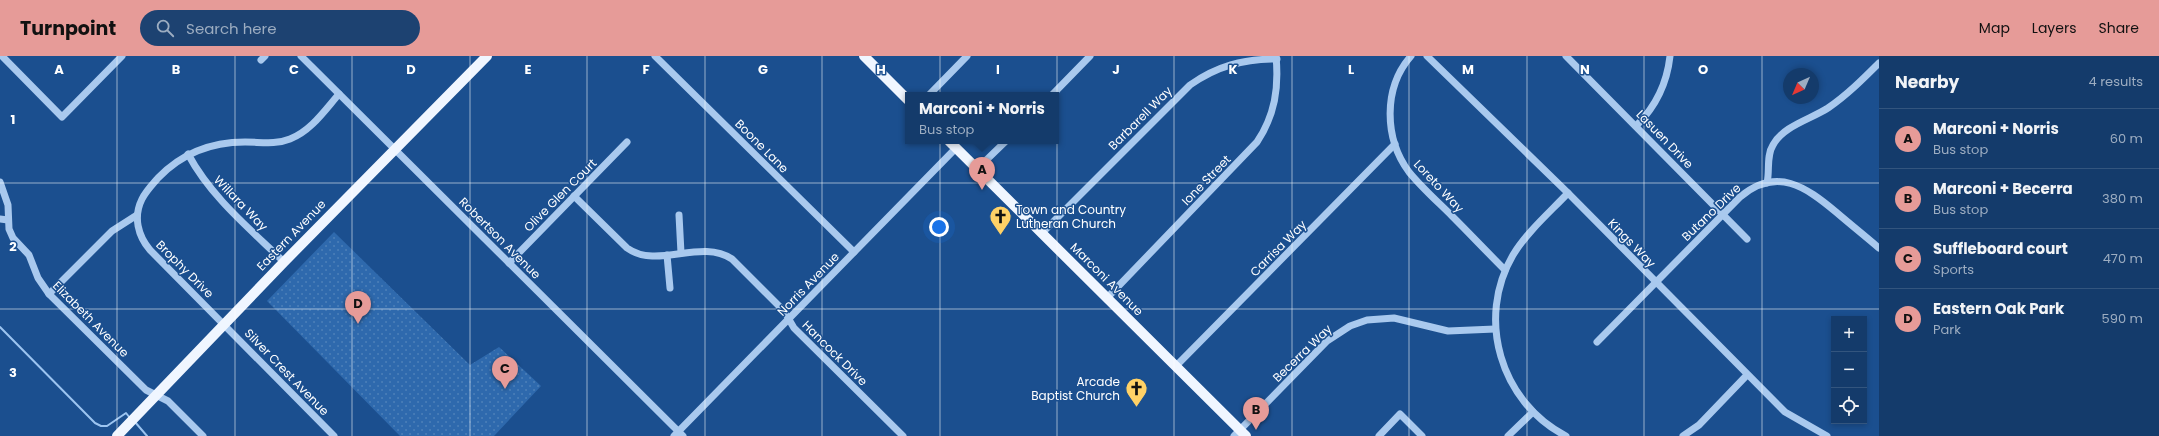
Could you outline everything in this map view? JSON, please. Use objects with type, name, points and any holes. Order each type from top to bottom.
[{"type":"main road","name":"Eastern Avenue","points":[[117,436],[224,323],[487,56]]},
{"type":"main road","points":[[864,56],[905,97]]},
{"type":"main road","name":"Marconi Avenue","points":[[953,144],[1176,366],[1240,434]]},
{"type":"street","points":[[2,56],[62,117],[122,56]]},
{"type":"street","name":"Robertson Avenue","points":[[301,56],[679,435]]},
{"type":"street","name":"Boone Lane","points":[[655,56],[854,252]]},
{"type":"street","points":[[932,92],[967,56]]},
{"type":"street","points":[[1055,92],[1090,56]]},
{"type":"street","name":"Loreto Way","points":[[1412,56],[1398,76],[1391,97],[1390,123],[1395,144],[1403,162],[1415,179],[1505,270]]},
{"type":"street","name":"Kings Way","points":[[1428,56],[1568,193],[1655,283],[1789,415],[1827,436]]},
{"type":"street","name":"Lasuen Drive","points":[[1566,56],[1637,126],[1747,239]]},
{"type":"street","points":[[1637,126],[1658,97],[1666,76],[1670,56]]},
{"type":"street","name":"Barbarell Way","points":[[1042,233],[1190,85],[1211,72],[1234,63],[1276,58]]},
{"type":"street","name":"Ione Street","points":[[1106,298],[1257,142],[1273,111],[1277,94],[1276,58]]},
{"type":"street","points":[[1767,184],[1770,172],[1770,151],[1780,136],[1837,101],[1879,63]]},
{"type":"street","name":"Brophy Drive","points":[[224,323],[147,247],[140,234],[137,215],[140,203],[147,190],[174,162],[188,154],[219,144],[246,142],[276,143],[291,139],[312,124],[339,94]]},
{"type":"street","name":"Olive Glen Court","points":[[509,263],[628,142]]},
{"type":"street","name":"Norris Avenue","points":[[679,435],[854,252],[953,144]]},
{"type":"street","points":[[977,169],[1003,144]]},
{"type":"street","name":"Carrisa Way","points":[[1176,366],[1395,144]]},
{"type":"street","name":"Willara Way","points":[[188,154],[204,182],[284,262]]},
{"type":"street","name":"Elizabeth Avenue","points":[[0,182],[8,204],[8,220],[13,238],[29,255],[38,278],[49,294],[146,390],[168,401],[203,436]]},
{"type":"street","name":"Butano Drive","points":[[1598,342],[1744,194],[1767,184],[1790,183],[1809,190],[1879,248]]},
{"type":"street","points":[[1566,436],[1533,412],[1515,389],[1504,369],[1496,329],[1497,300],[1505,270],[1517,248],[1568,193]]},
{"type":"street","name":"Hancock Drive","points":[[574,196],[631,250],[644,255],[668,255],[711,251],[728,257],[784,311],[794,328],[903,436]]},
{"type":"street","points":[[49,294],[112,231],[137,215]]},
{"type":"street","points":[[679,215],[681,253]]},
{"type":"street","points":[[0,219],[8,220]]},
{"type":"street","points":[[668,255],[670,288]]},
{"type":"street","name":"Becerra Way","points":[[1240,434],[1327,342],[1342,330],[1358,323],[1380,318],[1394,318],[1448,331],[1496,329]]},
{"type":"street","name":"Silver Crest Avenue","points":[[224,323],[334,436]]},
{"type":"street","points":[[1683,436],[1699,425],[1747,374]]},
{"type":"street","points":[[1508,436],[1533,412]]},
{"type":"street","points":[[1379,436],[1400,414],[1422,436]]},
{"type":"shaded area","points":[[334,232],[470,365],[499,347],[541,386],[494,436],[400,436],[267,301]]},
{"type":"waterway","points":[[0,327],[95,423],[101,426],[107,426],[126,413],[130,418]]},
{"type":"waterway","points":[[135,422],[147,436]]},
{"type":"place","name":"Marconi + Norris","points":[[982,190]]},
{"type":"place","name":"Town and Country Lutheran Church","points":[[1001,236]]},
{"type":"place","name":"Eastern Oak Park","points":[[358,324]]},
{"type":"place","name":"Suffleboard court","points":[[505,389]]},
{"type":"place","name":"Arcade Baptist Church","points":[[1136,408]]},
{"type":"place","name":"Marconi + Becerra","points":[[1256,430]]}]
